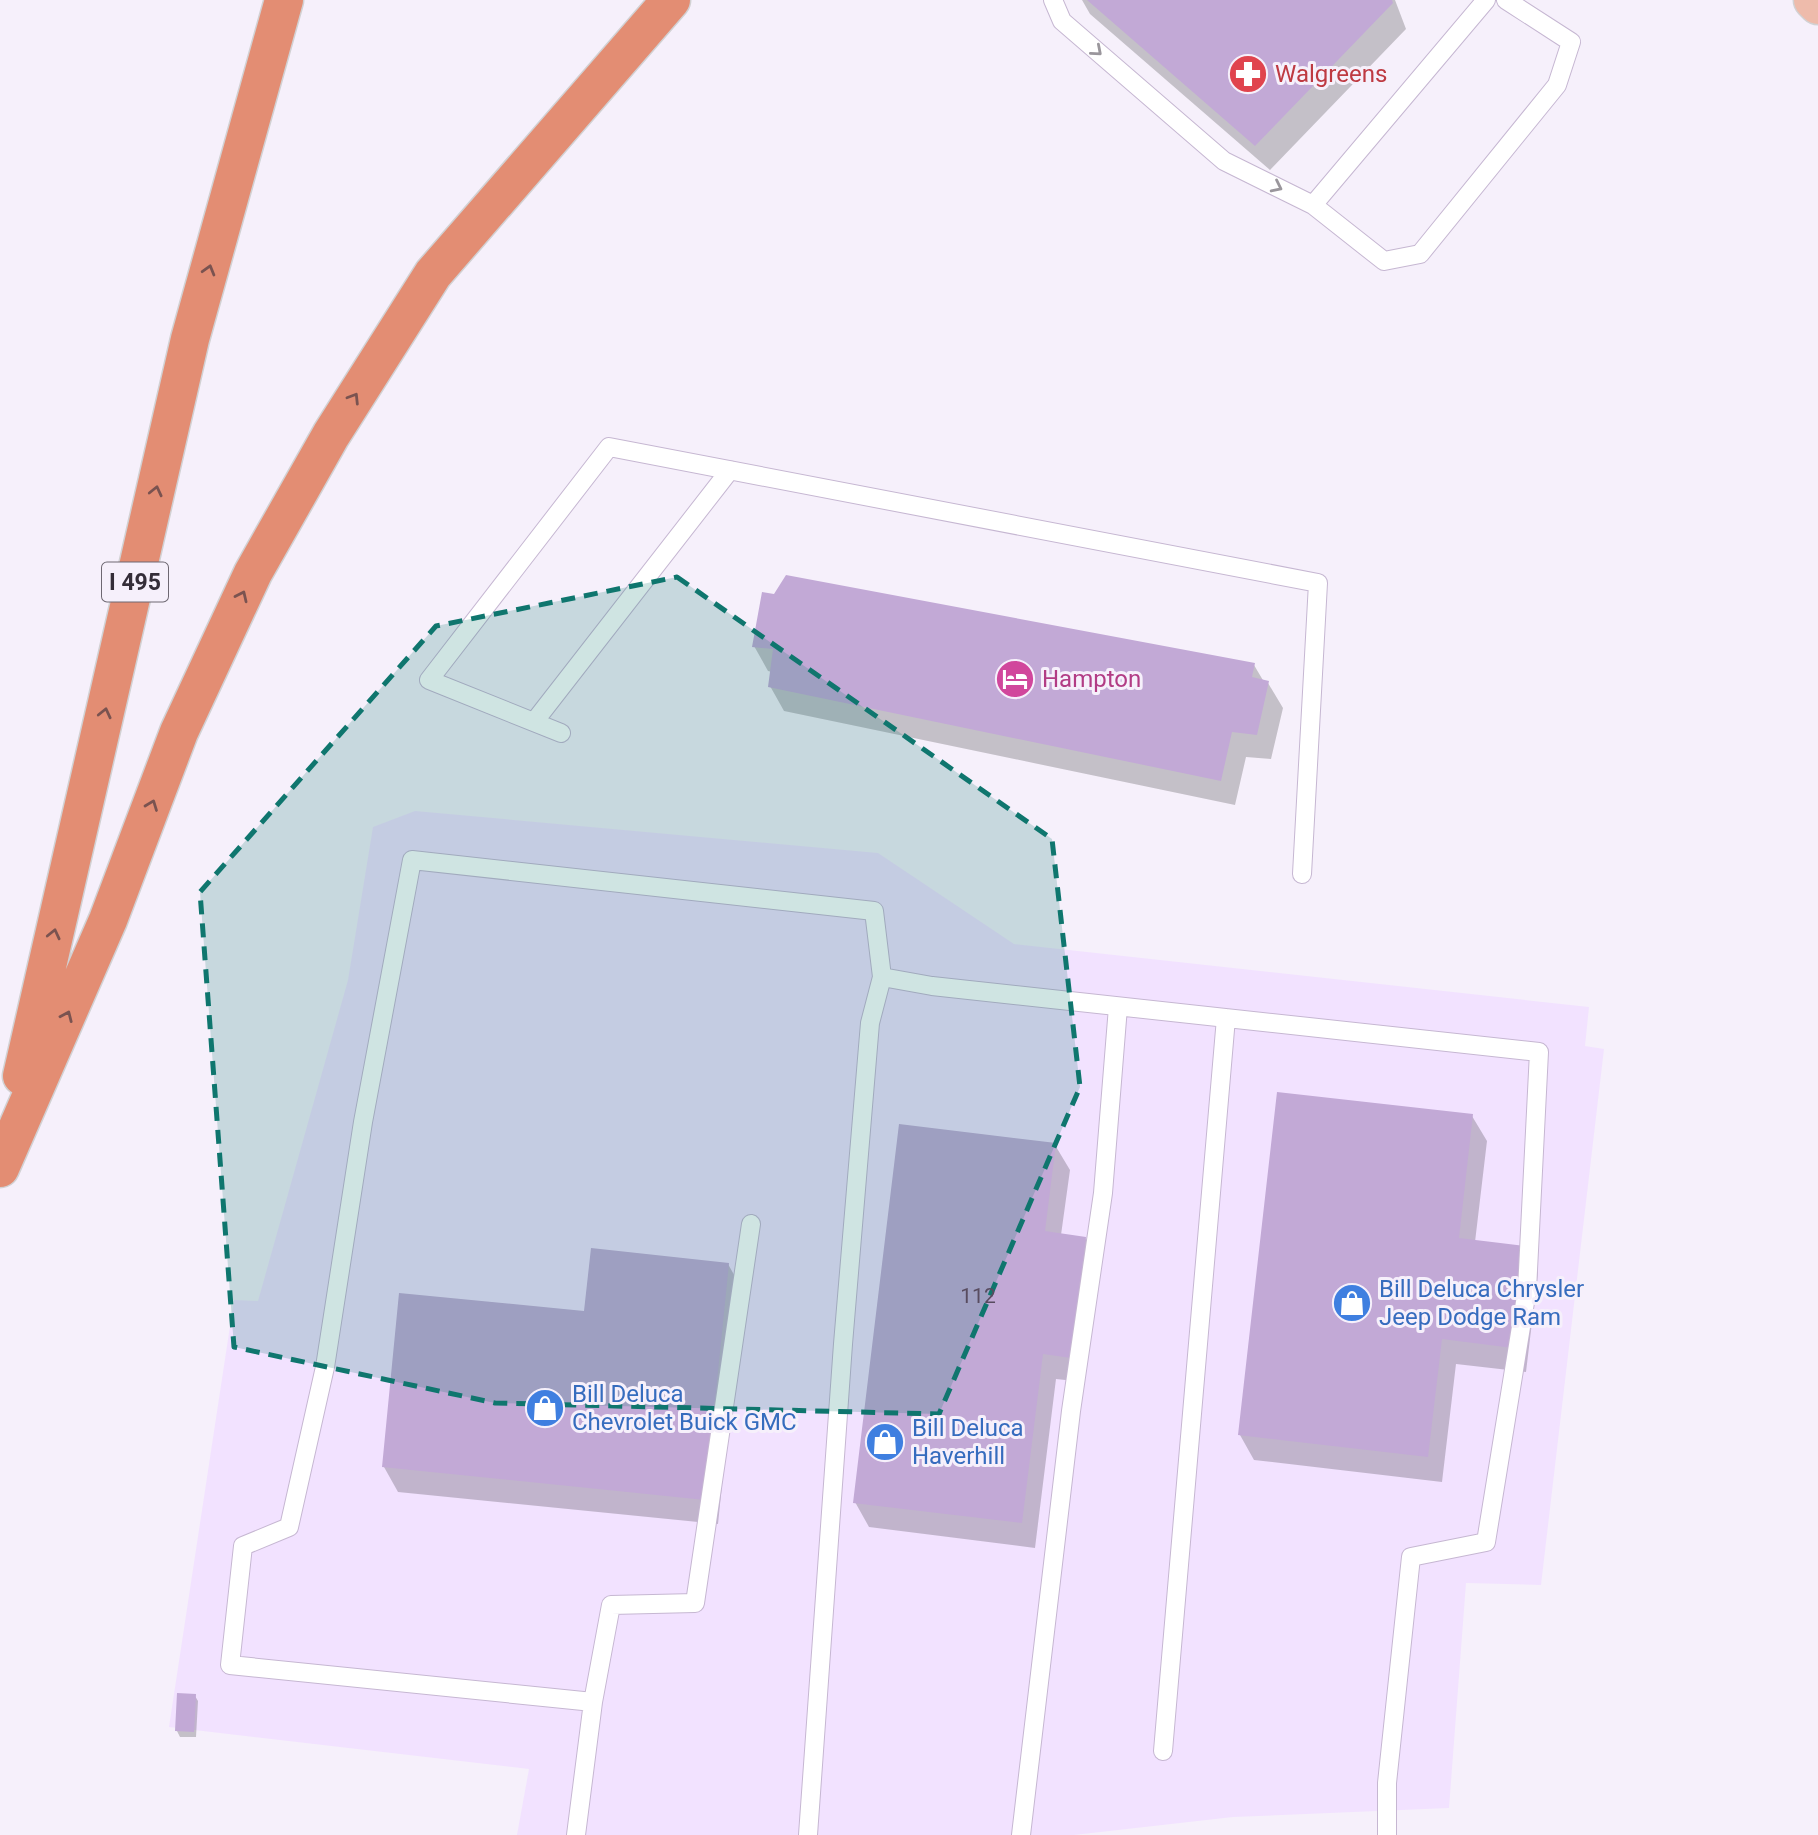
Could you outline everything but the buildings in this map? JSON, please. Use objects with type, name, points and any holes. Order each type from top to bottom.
[{"type":"highway","name":"I 495","points":[[0,1169],[190,339],[284,0]]},
{"type":"highway","points":[[0,1169],[108,920],[179,732],[253,573],[325,446],[433,274],[671,0]]},
{"type":"main road","points":[[1813,0],[1818,5]]},
{"type":"lane","points":[[1053,0],[1062,21],[1224,161],[1312,205],[1384,261],[1420,254],[1557,85],[1571,42],[1506,0]]},
{"type":"lane","points":[[1312,205],[1486,0]]},
{"type":"lane","points":[[561,733],[429,680],[609,447],[1318,583],[1302,874]]},
{"type":"lane","points":[[534,722],[730,470]]},
{"type":"lane","points":[[593,1702],[230,1665],[243,1546],[289,1527],[325,1367],[363,1122],[412,860],[874,911],[882,977],[870,1023],[843,1344],[808,1835]]},
{"type":"lane","points":[[882,977],[932,986],[1539,1052],[1527,1290],[1486,1542],[1411,1557],[1387,1783],[1387,1835]]},
{"type":"lane","points":[[1021,1835],[1071,1411],[1103,1193],[1118,1007]]},
{"type":"lane","points":[[1163,1751],[1226,1018]]},
{"type":"lane","points":[[576,1835],[593,1702],[611,1605],[695,1603],[751,1224]]},
{"type":"highlighted area","points":[[677,577],[1052,839],[1080,1087],[939,1414],[495,1403],[234,1347],[200,892],[436,626]]},
{"type":"shaded area","name":"Bill Deluca Haverhill","points":[[415,811],[878,853],[1014,944],[1589,1007],[1585,1046],[1604,1049],[1541,1585],[1466,1583],[1449,1808],[1233,1817],[1074,1835],[517,1835],[529,1769],[169,1727],[234,1300],[258,1301],[348,980],[373,827]]},
{"type":"place","name":"Walgreens","points":[[1248,74]]},
{"type":"place","name":"Hampton","points":[[1015,679]]},
{"type":"place","name":"Bill Deluca Chrysler Jeep Dodge Ram","points":[[1352,1303]]},
{"type":"place","name":"Bill Deluca Chevrolet Buick GMC","points":[[545,1408]]},
{"type":"place","name":"Bill Deluca Haverhill","points":[[885,1442]]}]
